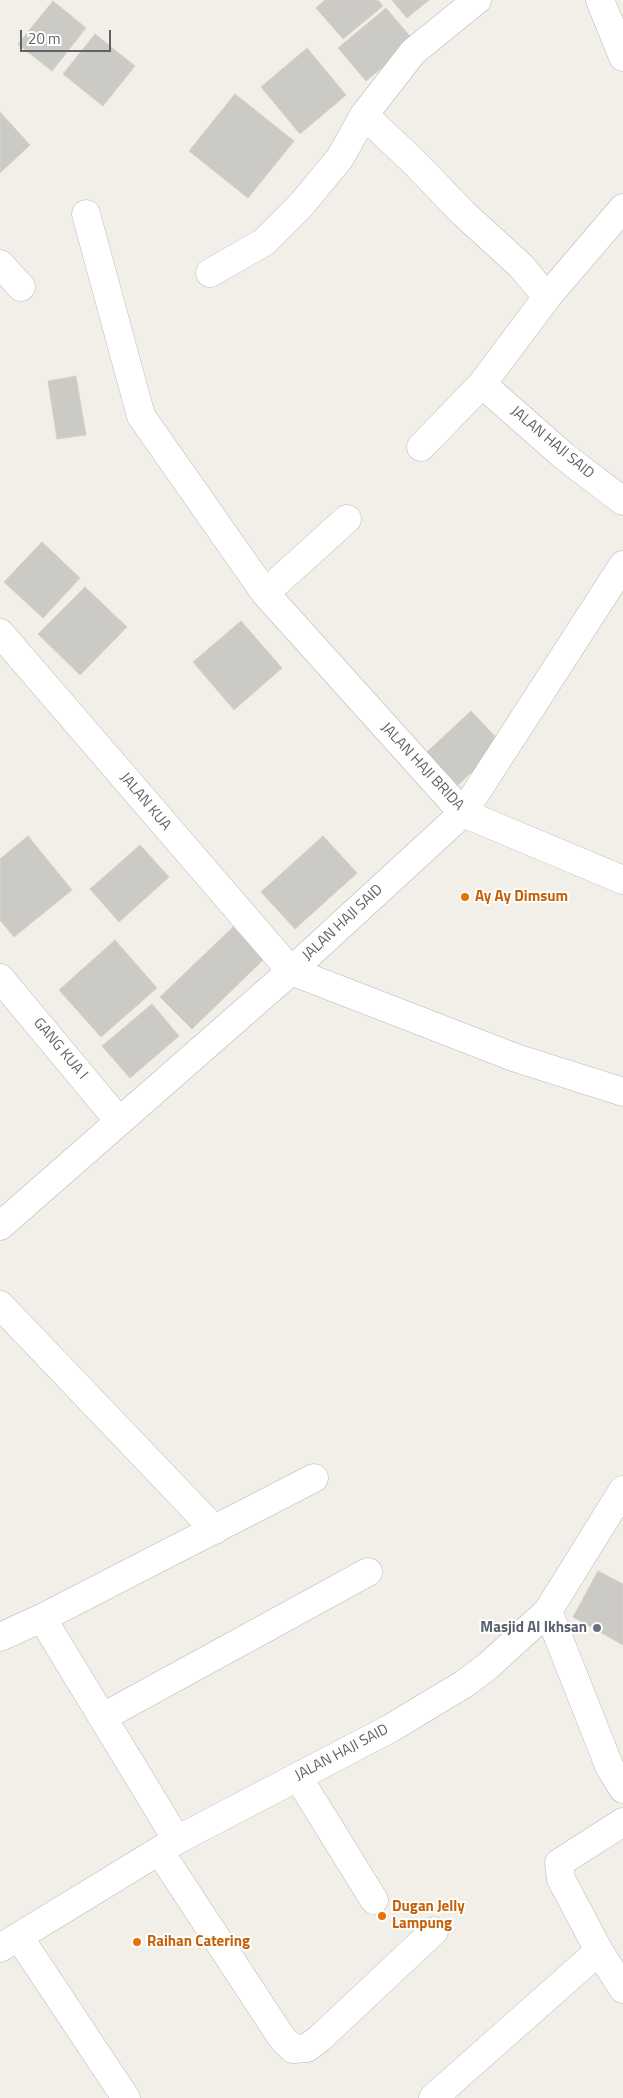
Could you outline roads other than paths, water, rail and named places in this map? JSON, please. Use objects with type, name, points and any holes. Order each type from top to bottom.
[{"type":"street","points":[[210,273],[264,242],[301,205],[340,158],[364,115],[413,52],[477,0]]},
{"type":"street","points":[[600,0],[623,57]]},
{"type":"street","points":[[364,115],[414,162],[463,213],[521,266],[547,298]]},
{"type":"street","points":[[420,447],[482,384],[547,298],[623,208]]},
{"type":"street","name":"JALAN HAJI BRIDA","points":[[86,214],[141,416],[265,593],[463,813],[623,880]]},
{"type":"street","points":[[0,264],[21,287]]},
{"type":"street","name":"JALAN HAJI SAID","points":[[482,384],[565,457],[623,501]]},
{"type":"street","points":[[265,593],[348,519]]},
{"type":"street","name":"JALAN HAJI SAID","points":[[0,1226],[291,971],[463,813],[623,566]]},
{"type":"street","name":"JALAN KUA","points":[[0,633],[73,715],[170,833],[291,971]]},
{"type":"street","points":[[291,971],[516,1058],[623,1092]]},
{"type":"street","name":"GANG KUA I","points":[[0,978],[119,1121]]},
{"type":"street","points":[[0,1305],[215,1530]]},
{"type":"street","points":[[0,1637],[42,1618],[314,1478]]},
{"type":"street","name":"JALAN HAJI SAID","points":[[10,1943],[169,1846],[391,1728],[464,1684],[488,1666],[548,1611],[623,1490]]},
{"type":"street","points":[[103,1717],[368,1572]]},
{"type":"street","points":[[548,1611],[610,1768],[623,1789]]},
{"type":"street","points":[[42,1618],[103,1717],[169,1846],[282,2038],[293,2049],[307,2048],[320,2038],[434,1932]]},
{"type":"street","points":[[298,1777],[374,1900]]},
{"type":"street","points":[[623,1822],[558,1863],[561,1879],[599,1951],[623,1989]]},
{"type":"street","points":[[10,1943],[126,2098]]},
{"type":"street","points":[[433,2098],[599,1951]]},
{"type":"place","name":"Ay Ay Dimsum","points":[[465,897]]},
{"type":"place","name":"Masjid Al Ikhsan","points":[[597,1628]]},
{"type":"place","name":"Dugan Jelly Lampung","points":[[382,1916]]},
{"type":"place","name":"Raihan Catering","points":[[137,1942]]}]
